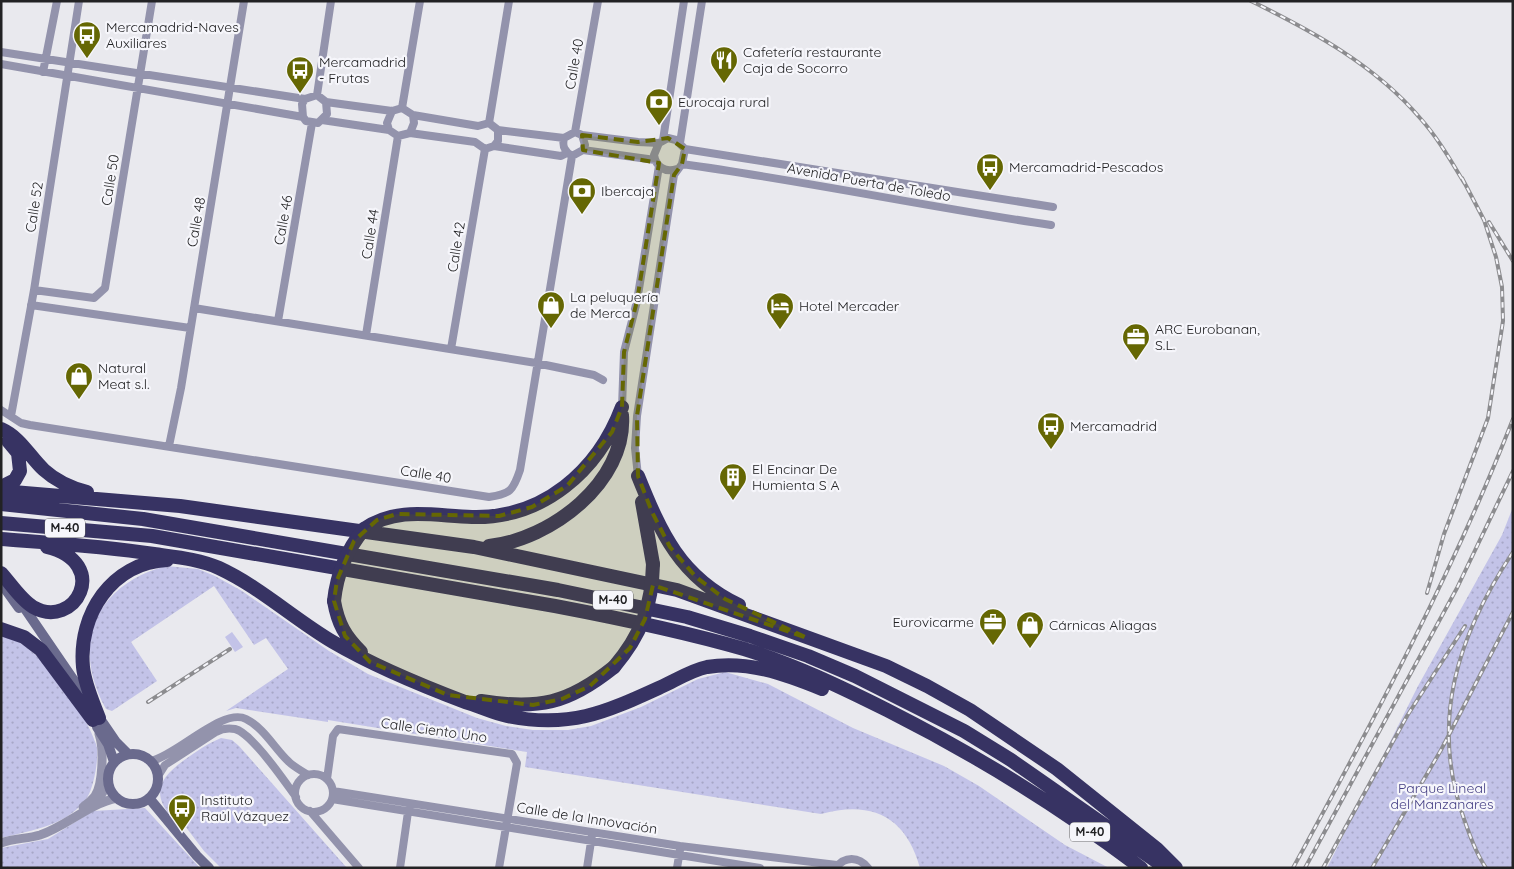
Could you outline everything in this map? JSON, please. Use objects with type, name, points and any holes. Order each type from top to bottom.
[{"type":"highway","points":[[370,662],[345,636],[337,619],[334,601],[342,562],[364,529],[377,520],[397,514],[499,516],[532,507],[567,486],[593,459],[612,432],[622,407]]},
{"type":"highway","points":[[474,547],[504,545],[531,536],[578,505],[599,483],[612,462],[621,440],[622,407]]},
{"type":"highway","points":[[1,429],[21,443],[45,471],[71,487],[109,500]]},
{"type":"highway","points":[[1,436],[12,444],[20,461],[20,471],[15,480],[1,487]]},
{"type":"highway","points":[[448,695],[503,704],[532,705],[562,699],[590,686],[614,667],[630,648],[645,619],[652,587],[653,564],[638,476]]},
{"type":"highway","points":[[638,476],[670,547],[696,577],[725,599],[807,638]]},
{"type":"highway","points":[[1,491],[180,506],[474,547],[678,590],[886,666],[970,710],[1057,769],[1157,849],[1176,868]]},
{"type":"highway","name":"M-40","points":[[1,504],[143,519],[558,590],[678,615],[750,636],[808,656],[855,676],[902,698],[964,731],[1011,760],[1166,868]]},
{"type":"highway","name":"M-40","points":[[1,523],[152,536],[618,618],[745,650],[803,671],[850,691],[956,745],[1040,797],[1141,868]]},
{"type":"highway","points":[[1,539],[105,546],[186,559],[217,567],[244,581],[332,642],[370,662],[448,695],[505,716],[542,721],[580,719],[613,709],[704,668],[742,665],[778,673],[814,686],[956,745]]},
{"type":"highway","points":[[1,574],[24,600],[44,612],[66,609],[80,594],[83,583],[81,573],[69,556],[60,550],[17,540]]},
{"type":"highway","points":[[96,719],[83,668],[84,633],[94,606],[102,594],[127,572],[157,560],[186,559]]},
{"type":"highway","points":[[1,629],[24,636],[41,650],[96,719]]},
{"type":"highway","points":[[1040,797],[1130,868]]},
{"type":"main road","points":[[1,574],[96,719],[114,762]]},
{"type":"main road","points":[[1,583],[96,719],[128,754]]},
{"type":"main road","points":[[128,754],[137,754],[151,761],[158,776],[154,792],[149,798],[133,804],[117,798],[108,785],[110,768],[114,762],[128,754]]},
{"type":"main road","points":[[149,798],[209,868]]},
{"type":"street","points":[[43,72],[57,1]]},
{"type":"street","name":"Calle 52","points":[[10,416],[34,290],[79,1]]},
{"type":"street","name":"Calle 50","points":[[34,290],[94,298],[105,288],[152,1]]},
{"type":"street","name":"Calle 48","points":[[169,446],[194,308],[244,1]]},
{"type":"street","points":[[317,95],[331,1]]},
{"type":"street","points":[[402,108],[420,1]]},
{"type":"street","points":[[489,123],[509,1]]},
{"type":"street","name":"Calle 40","points":[[579,134],[598,1]]},
{"type":"street","points":[[661,141],[684,1]]},
{"type":"street","points":[[638,476],[635,448],[638,416],[674,175],[685,157],[682,146],[702,1]]},
{"type":"street","points":[[1,52],[305,99],[317,95]]},
{"type":"street","points":[[1,64],[66,77],[302,116],[312,123],[322,120],[389,130],[398,136],[410,133],[475,142],[485,149],[494,146],[560,156],[583,150],[657,163],[666,170],[680,166]]},
{"type":"street","points":[[317,95],[326,102],[392,111],[402,108],[413,115],[478,126],[489,123]]},
{"type":"street","points":[[302,116],[302,104],[305,99]]},
{"type":"street","points":[[322,120],[327,114],[326,102]]},
{"type":"street","points":[[389,130],[387,123],[392,111]]},
{"type":"street","points":[[410,133],[414,123],[413,115]]},
{"type":"street","name":"Calle 46","points":[[278,321],[312,123]]},
{"type":"street","points":[[489,123],[498,130],[564,138],[579,134],[661,141]]},
{"type":"street","points":[[475,142],[474,132],[478,126]]},
{"type":"street","points":[[494,146],[498,141],[498,130]]},
{"type":"street","points":[[579,134],[585,145],[583,150]]},
{"type":"street","name":"Calle 44","points":[[366,335],[398,136]]},
{"type":"street","points":[[564,138],[562,143],[569,154]]},
{"type":"street","points":[[622,407],[624,352],[637,301],[657,163],[655,148],[661,141],[668,138],[682,146]]},
{"type":"street","name":"Avenida Puerta de Toledo","points":[[682,146],[1052,208]]},
{"type":"street","name":"Calle 42","points":[[451,349],[485,149]]},
{"type":"street","name":"Calle 40","points":[[1,410],[21,423],[30,425],[489,497],[504,495],[514,487],[520,470],[569,154]]},
{"type":"street","name":"Avenida Puerta de Toledo","points":[[680,166],[828,186],[955,210],[1051,225]]},
{"type":"street","points":[[31,305],[190,328]]},
{"type":"street","points":[[194,308],[536,363],[594,375],[603,380]]},
{"type":"street","points":[[151,761],[163,759],[207,729],[232,717],[245,718],[258,728],[290,763],[308,775]]},
{"type":"street","points":[[64,824],[95,797],[100,784],[102,744],[96,719]]},
{"type":"street","points":[[158,776],[165,765],[216,732],[221,729],[236,729],[252,740],[301,806],[310,811],[359,868]]},
{"type":"street","name":"Calle Ciento Uno","points":[[327,779],[332,736],[338,729],[512,754],[517,763],[506,822]]},
{"type":"street","points":[[296,797],[299,781],[308,775],[318,774],[327,779],[332,795],[321,810],[310,811]]},
{"type":"street","points":[[92,806],[108,785]]},
{"type":"street","name":"Calle de la Innovación","points":[[332,795],[680,850],[760,868]]},
{"type":"street","points":[[1,843],[39,835],[64,824],[92,806],[117,798]]},
{"type":"street","points":[[400,868],[409,806]]},
{"type":"street","points":[[499,868],[506,822]]},
{"type":"street","points":[[587,868],[592,836]]},
{"type":"street","points":[[677,868],[680,850]]},
{"type":"street","name":"Calle de la Innovación","points":[[680,850],[766,856],[836,866]]},
{"type":"street","points":[[764,868],[766,856]]},
{"type":"street","points":[[836,866],[842,861],[854,858],[861,860],[868,868]]},
{"type":"highlighted area","points":[[582,135],[638,142],[668,138],[685,149],[682,164],[674,175],[637,416],[638,476],[652,512],[670,547],[696,577],[725,599],[807,638],[653,585],[645,619],[630,648],[590,686],[562,699],[533,705],[448,695],[370,662],[345,636],[334,601],[337,580],[354,541],[377,520],[397,514],[499,516],[532,507],[567,486],[612,432],[622,407],[624,352],[637,301],[659,163],[583,150]]},
{"type":"green space","name":"Parque Lineal del Manzanares","points":[[1513,507],[1513,868],[1327,868],[1418,686],[1502,535]]},
{"type":"green space","points":[[166,566],[198,569],[215,576],[242,591],[329,651],[368,674],[477,718],[506,726],[533,730],[568,730],[591,726],[641,707],[698,679],[725,672],[768,684],[853,728],[944,766],[979,786],[1065,845],[1109,868],[920,868],[914,850],[896,824],[884,816],[871,811],[856,809],[839,810],[821,814],[525,767],[527,752],[328,720],[328,722],[236,708],[226,711],[288,669],[266,638],[254,645],[214,586],[131,642],[157,681],[112,711],[106,709],[95,685],[90,662],[90,640],[96,620],[106,602],[122,587],[142,575]]},
{"type":"green space","points":[[232,632],[243,647],[235,652],[225,637]]},
{"type":"green space","points":[[1,634],[15,640],[30,650],[58,679],[71,696],[90,730],[96,744],[97,755],[96,770],[88,796],[71,814],[49,825],[1,838]]},
{"type":"green space","points":[[221,738],[232,740],[239,746],[347,868],[221,868],[204,851],[179,818],[173,819],[165,809],[160,791],[166,776],[173,769],[201,749]]},
{"type":"green space","points":[[145,808],[200,868],[1,868],[1,848],[48,839],[93,811]]},
{"type":"railway","points":[[1251,1],[1319,37],[1363,66],[1383,82],[1427,126],[1465,184]]},
{"type":"railway","points":[[1427,593],[1444,534],[1488,418],[1503,321],[1502,287],[1496,257],[1484,220],[1462,178]]},
{"type":"railway","points":[[1489,222],[1513,261]]},
{"type":"railway","points":[[1293,868],[1353,758],[1438,591],[1513,419]]},
{"type":"railway","points":[[1305,868],[1457,588],[1513,471]]},
{"type":"railway","points":[[1486,868],[1476,850],[1464,819],[1454,783],[1449,748],[1450,713],[1455,680],[1464,647],[1477,615],[1513,552]]},
{"type":"railway","points":[[1372,868],[1441,750],[1513,612]]},
{"type":"railway","points":[[1323,868],[1407,716],[1465,626]]},
{"type":"railway","points":[[148,702],[230,649]]},
{"type":"place","name":"Mercamadrid-Naves Auxiliares","points":[[87,59]]},
{"type":"place","name":"Cafetería restaurante Caja de Socorro","points":[[724,84]]},
{"type":"place","name":"Mercamadrid - Frutas","points":[[300,94]]},
{"type":"place","name":"Eurocaja rural","points":[[659,126]]},
{"type":"place","name":"Mercamadrid-Pescados","points":[[990,191]]},
{"type":"place","name":"Ibercaja","points":[[582,215]]},
{"type":"place","name":"La peluquería de Merca","points":[[551,329]]},
{"type":"place","name":"Hotel Mercader","points":[[780,330]]},
{"type":"place","name":"ARC Eurobanan, S.L.","points":[[1136,361]]},
{"type":"place","name":"Natural Meat s.l.","points":[[79,400]]},
{"type":"place","name":"Mercamadrid","points":[[1051,450]]},
{"type":"place","name":"El Encinar De Humienta S A","points":[[733,501]]},
{"type":"place","name":"Eurovicarme","points":[[993,646]]},
{"type":"place","name":"Cárnicas Aliagas","points":[[1030,649]]},
{"type":"place","name":"Instituto Raúl Vázquez","points":[[182,832]]}]
